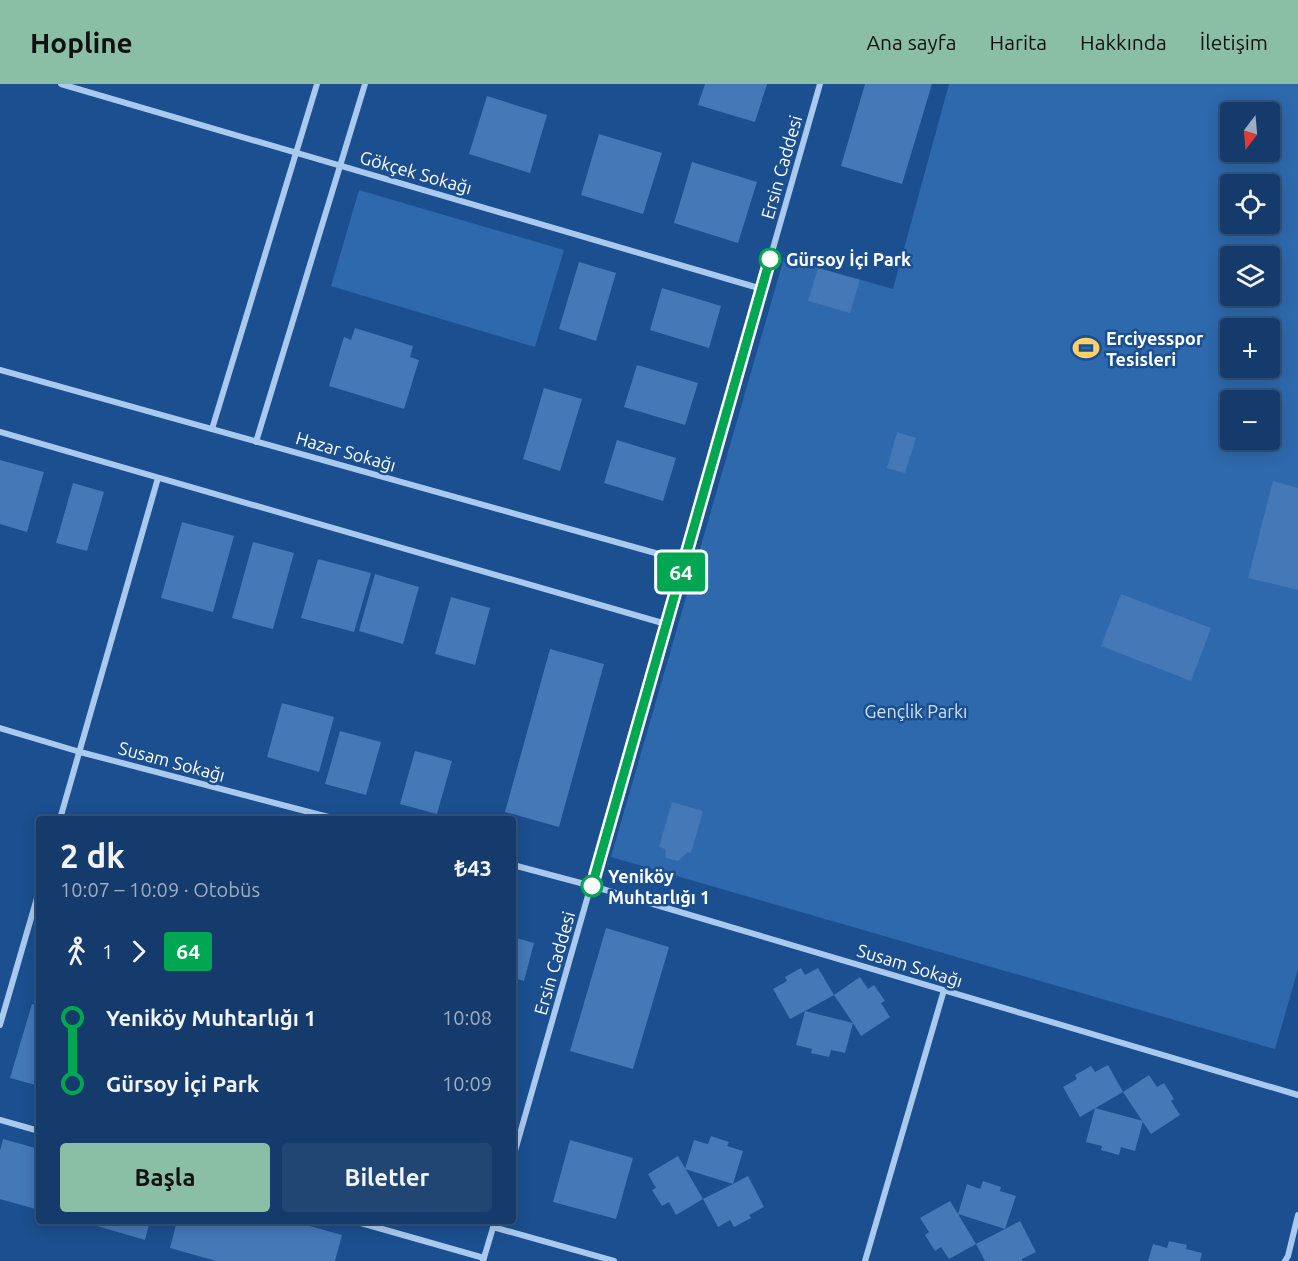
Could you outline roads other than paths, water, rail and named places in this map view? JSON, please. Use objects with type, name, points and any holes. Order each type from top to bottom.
[{"type":"street","name":"Gökçek Sokağı","points":[[61,84],[762,289]]},
{"type":"street","points":[[212,429],[317,84]]},
{"type":"street","points":[[256,442],[365,84]]},
{"type":"street","name":"Ersin Caddesi","points":[[516,1148],[820,84]]},
{"type":"street","name":"Hazar Sokağı","points":[[0,370],[684,561]]},
{"type":"street","points":[[0,432],[666,624]]},
{"type":"street","points":[[61,816],[158,478]]},
{"type":"street","name":"Susam Sokağı","points":[[0,728],[80,752],[325,816]]},
{"type":"street","name":"Susam Sokağı","points":[[516,866],[592,886],[1298,1095]]},
{"type":"street","points":[[0,1025],[36,901]]},
{"type":"street","points":[[865,1261],[944,990]]},
{"type":"street","points":[[0,1120],[36,1130]]},
{"type":"street","points":[[1288,1259],[1298,1215]]},
{"type":"street","points":[[364,1224],[484,1260],[494,1224],[614,1261]]},
{"type":"place","name":"Gürsoy İçi Park","points":[[770,259]]},
{"type":"place","name":"Erciyesspor Tesisleri","points":[[1086,348]]},
{"type":"place","name":"Yeniköy Muhtarlığı 1","points":[[592,886]]},
{"type":"park label","name":"Gençlik Parkı","points":[[916,711]]}]
